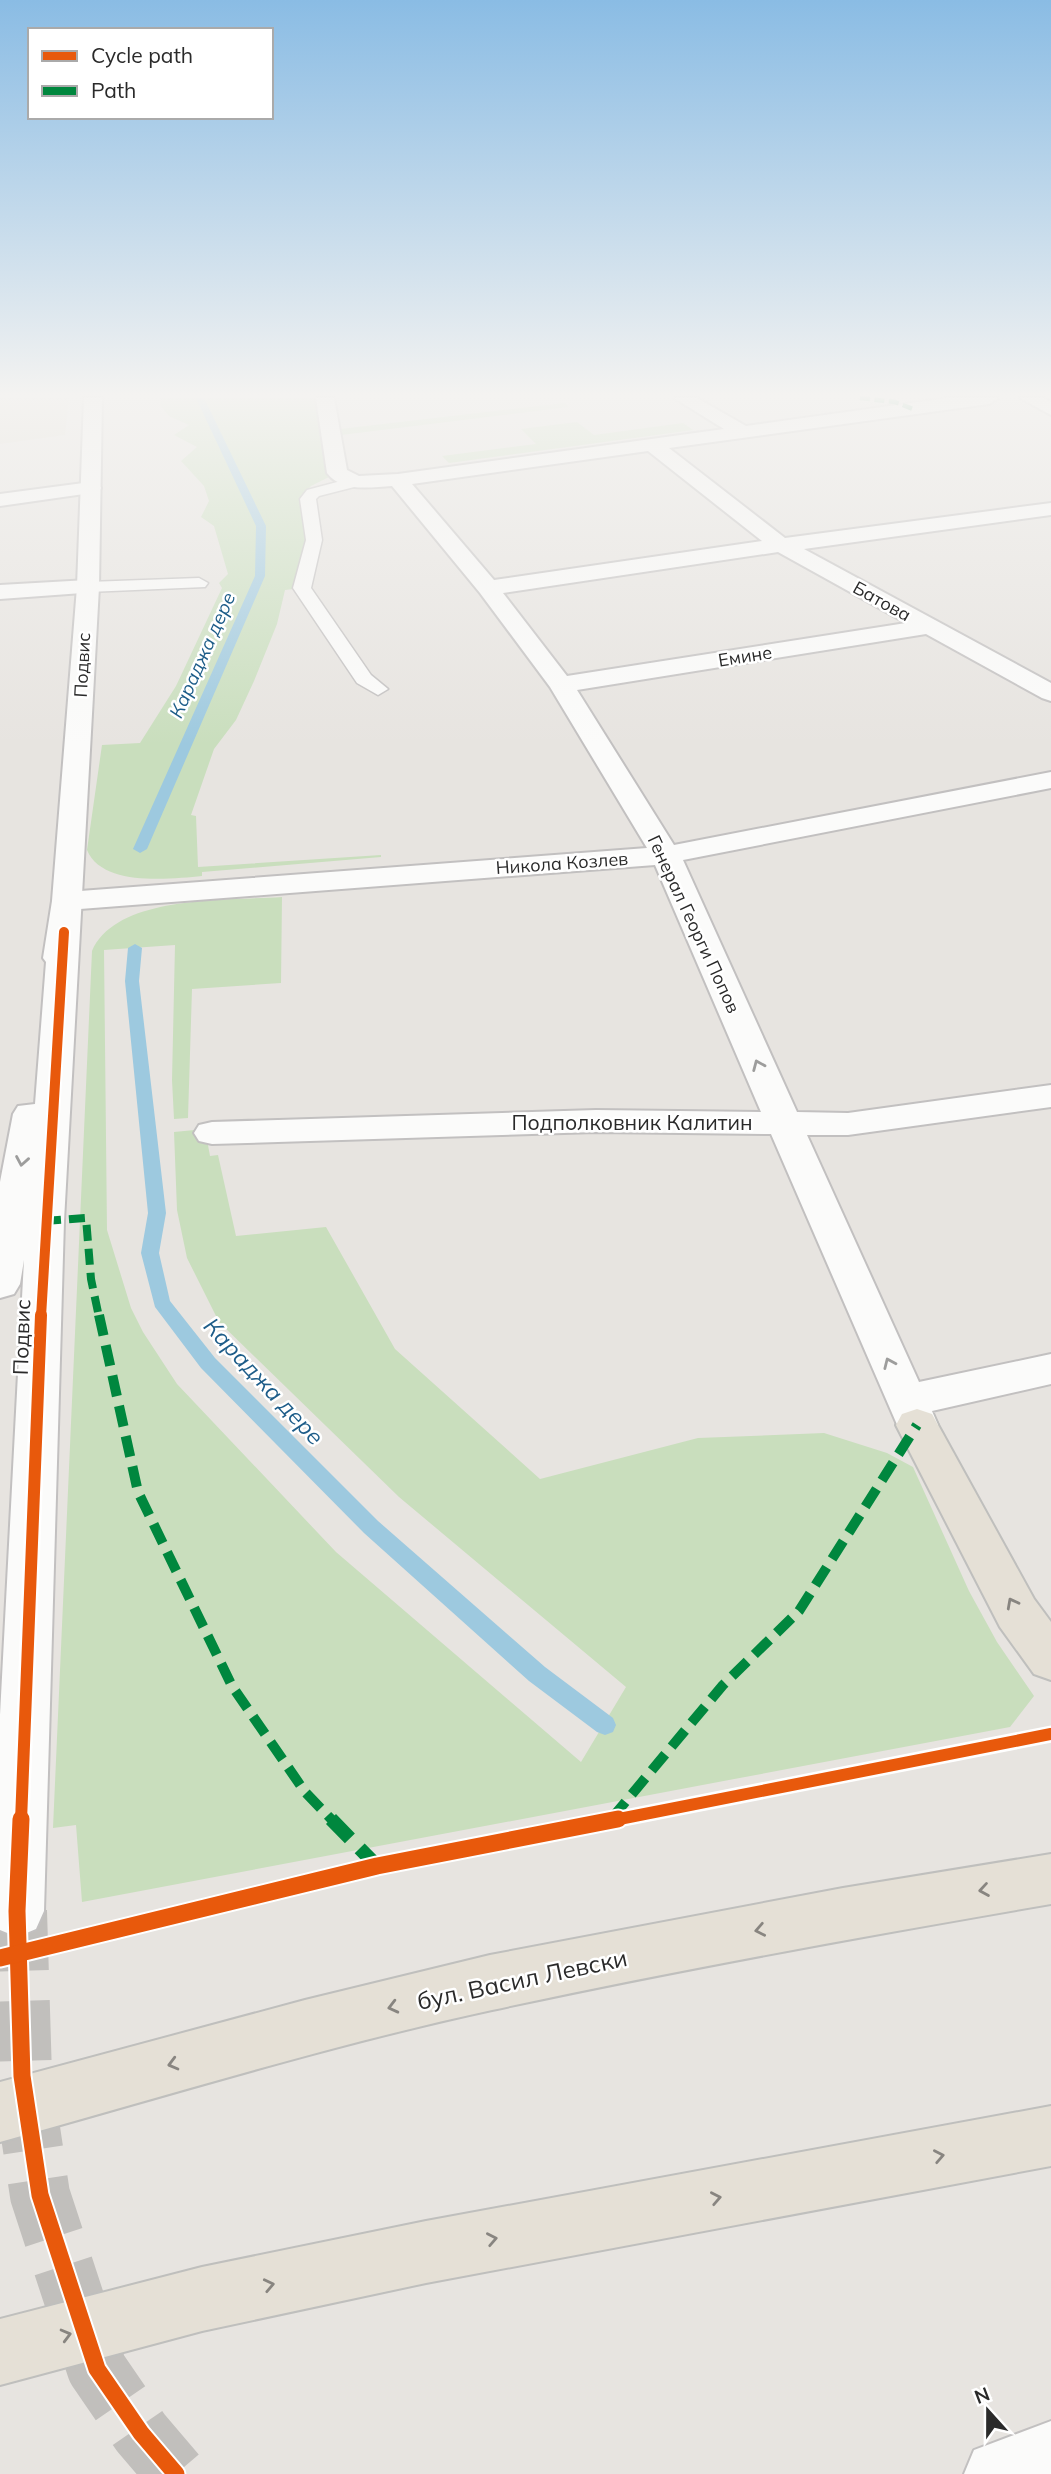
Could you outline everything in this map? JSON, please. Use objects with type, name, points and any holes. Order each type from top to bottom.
[{"type":"highway","points":[[911,1413],[1017,1613],[1051,1659]]},
{"type":"highway","name":"бул. Васил Левски","points":[[0,2112],[291,2032],[490,1983],[843,1914],[1051,1879]]},
{"type":"highway","points":[[0,2352],[202,2299],[426,2252],[1051,2136]]},
{"type":"street","name":"Подвис","points":[[17,1911],[45,1221],[88,587],[90,513]]},
{"type":"street","name":"Генерал Георги Попов","points":[[426,513],[488,588],[561,685],[666,855],[911,1413]]},
{"type":"street","name":"Батова","points":[[741,513],[781,545],[1051,693]]},
{"type":"street","points":[[488,588],[1018,513]]},
{"type":"street","points":[[0,592],[88,587]]},
{"type":"street","name":"Емине","points":[[561,685],[928,627]]},
{"type":"street","name":"Никола Козлев","points":[[66,916],[106,897],[666,855],[1051,780]]},
{"type":"street","name":"Подвис","points":[[0,1284],[66,916]]},
{"type":"street","name":"Подполковник Калитин","points":[[212,1133],[475,1123],[848,1124],[1051,1096]]},
{"type":"street","points":[[911,1413],[1051,1369]]},
{"type":"street","points":[[999,2474],[1051,2455]]},
{"type":"lane","points":[[311,513],[315,530],[310,563],[302,588],[364,679],[378,689]]},
{"type":"lane","points":[[88,587],[199,583]]},
{"type":"green space","points":[[203,513],[309,513],[313,520],[302,588],[285,590],[277,624],[254,681],[236,720],[214,749],[191,815],[196,816],[198,867],[381,857],[202,872],[202,876],[156,879],[138,878],[107,870],[95,862],[87,850],[102,745],[140,743],[176,686],[222,588],[219,583],[228,574],[214,526],[201,517]]},
{"type":"green space","points":[[282,897],[281,983],[192,989],[188,1118],[174,1119],[172,1080],[175,945],[104,950],[107,1230],[131,1308],[143,1332],[177,1384],[336,1552],[581,1762],[626,1687],[399,1497],[219,1322],[187,1258],[177,1210],[174,1132],[205,1129],[210,1156],[218,1155],[236,1236],[326,1227],[395,1349],[540,1479],[698,1438],[824,1433],[887,1453],[913,1467],[969,1591],[997,1642],[1034,1696],[1010,1727],[82,1902],[76,1825],[53,1828],[92,951],[105,932],[125,919],[149,910],[205,901]]},
{"type":"waterway","name":"Караджа дере","points":[[140,849],[260,576],[261,526],[255,513]]},
{"type":"waterway","name":"Караджа дере","points":[[135,948],[132,981],[157,1213],[150,1253],[161,1303],[208,1363],[371,1527],[537,1674],[605,1725]]},
{"type":"tunnel","points":[[17,1911],[22,2076],[40,2195],[97,2369],[141,2433],[176,2474]]},
{"type":"marked path","points":[[45,1221],[86,1218],[91,1279],[138,1492],[232,1686],[305,1792],[377,1866]]},
{"type":"marked path","points":[[612,1818],[723,1685],[799,1611],[917,1425]]},
{"type":"cycle path","points":[[64,932],[45,1221],[17,1911],[22,2076],[40,2195],[97,2369],[141,2433],[176,2474]]},
{"type":"cycle path","points":[[0,1958],[377,1866],[1051,1734]]}]
